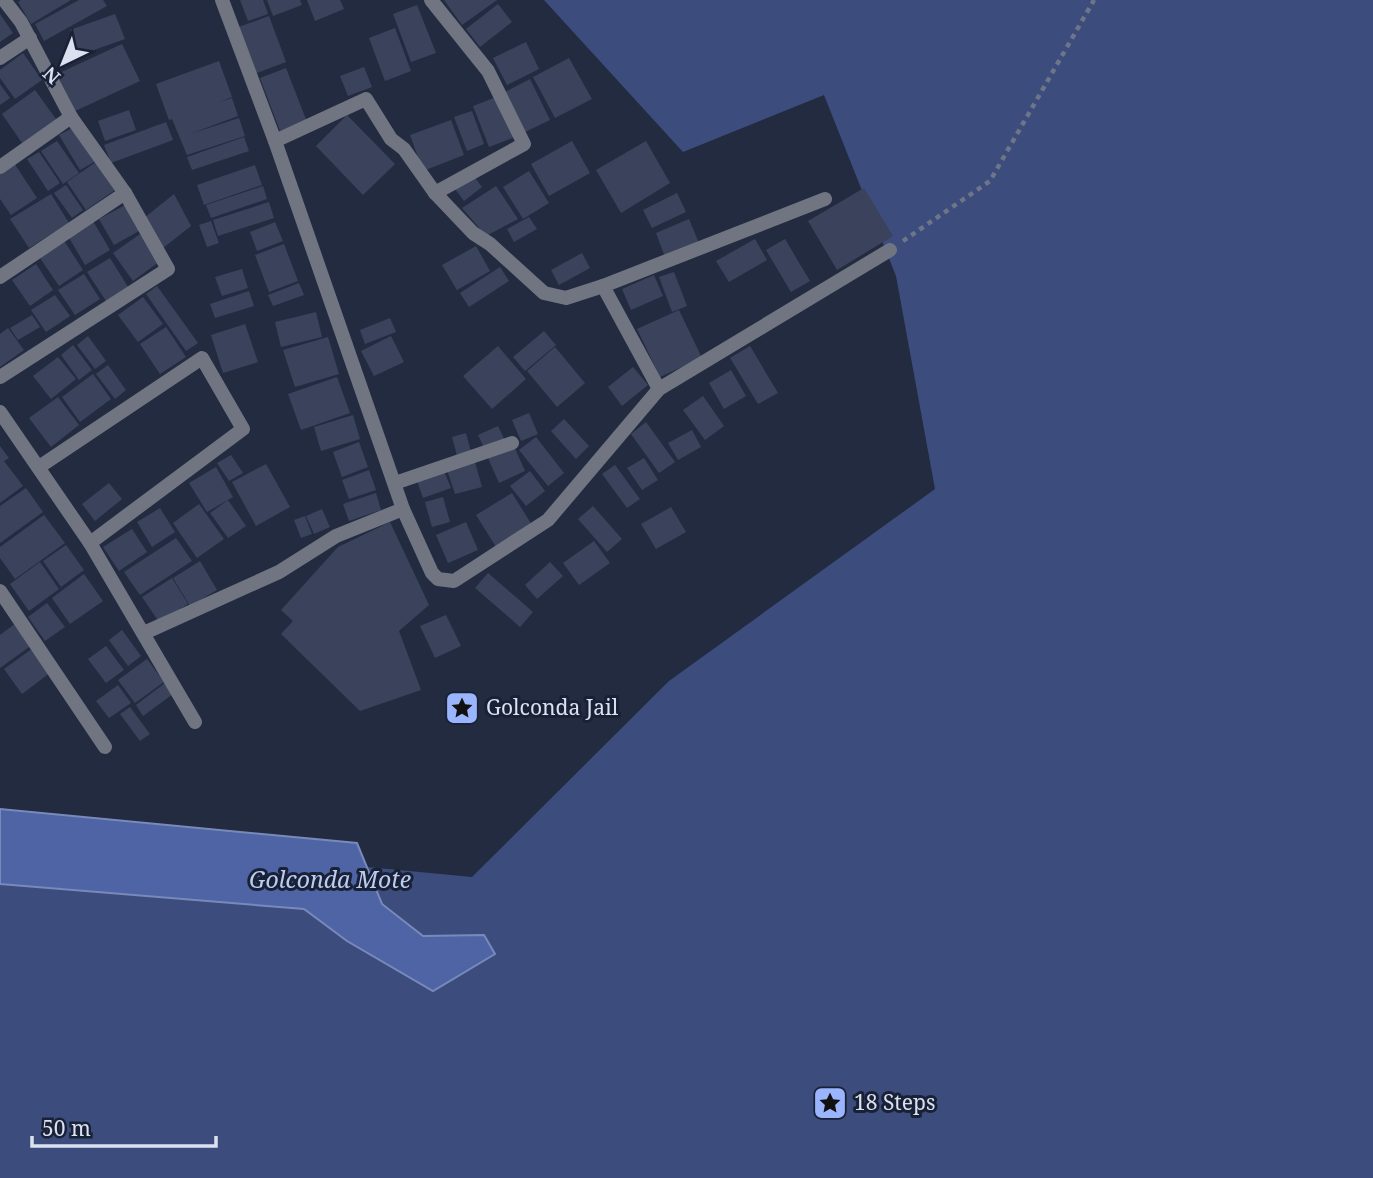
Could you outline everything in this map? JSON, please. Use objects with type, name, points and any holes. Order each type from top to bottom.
[{"type":"street","points":[[0,377],[168,269],[125,193],[71,117],[21,22],[4,0]]},
{"type":"street","points":[[222,0],[275,141],[403,509],[432,573],[438,579],[454,581],[548,520],[659,389],[890,250]]},
{"type":"street","points":[[431,0],[488,71],[524,144],[435,193]]},
{"type":"street","points":[[0,58],[30,38]]},
{"type":"street","points":[[275,141],[366,99],[391,139],[404,149],[435,193],[473,233],[490,244],[544,293],[566,298],[825,199]]},
{"type":"street","points":[[0,167],[71,117]]},
{"type":"street","points":[[0,277],[125,193]]},
{"type":"street","points":[[603,286],[659,389]]},
{"type":"street","points":[[39,467],[202,359],[243,429],[90,543]]},
{"type":"street","points":[[0,412],[90,543],[195,722]]},
{"type":"street","points":[[395,483],[512,443]]},
{"type":"street","points":[[144,633],[279,572],[336,536],[403,509]]},
{"type":"street","points":[[0,591],[105,747]]},
{"type":"path","points":[[890,250],[990,181],[1094,0]]},
{"type":"shaded area","points":[[544,0],[1373,0],[1373,1178],[0,1178],[0,832],[472,877],[669,681],[935,489],[896,276],[824,95],[683,152]]},
{"type":"water","name":"Golconda Mote","points":[[0,809],[357,843],[382,904],[423,936],[484,935],[495,954],[433,991],[347,941],[304,909],[0,884]]},
{"type":"building","points":[[71,0],[31,24],[18,2]]},
{"type":"building","points":[[79,0],[103,0],[107,6],[44,41],[35,24]]},
{"type":"building","points":[[240,0],[263,0],[268,14],[248,21]]},
{"type":"building","points":[[267,0],[300,0],[302,5],[273,16]]},
{"type":"building","points":[[307,0],[340,0],[344,9],[315,21]]},
{"type":"building","points":[[444,0],[497,0],[462,25]]},
{"type":"building","points":[[498,4],[512,22],[480,47],[466,29]]},
{"type":"building","points":[[417,5],[436,53],[411,62],[393,14]]},
{"type":"building","points":[[0,14],[13,33],[0,42]]},
{"type":"building","points":[[115,14],[125,39],[80,55],[70,30]]},
{"type":"building","points":[[269,16],[286,62],[254,74],[236,28]]},
{"type":"building","points":[[395,28],[411,71],[385,81],[369,38]]},
{"type":"building","points":[[526,42],[539,69],[507,85],[493,58]]},
{"type":"building","points":[[122,44],[140,81],[73,112],[55,75]]},
{"type":"building","points":[[23,53],[42,80],[15,99],[0,78],[0,70]]},
{"type":"building","points":[[569,58],[592,99],[555,118],[533,77]]},
{"type":"building","points":[[219,61],[232,97],[220,102],[232,98],[238,116],[190,134],[239,118],[245,136],[187,155],[172,119],[169,120],[156,84]]},
{"type":"building","points":[[364,67],[372,87],[348,96],[340,76]]},
{"type":"building","points":[[286,68],[307,122],[280,131],[260,78]]},
{"type":"building","points":[[530,79],[550,120],[525,132],[505,92]]},
{"type":"building","points":[[0,84],[10,98],[0,105]]},
{"type":"building","points":[[35,90],[56,119],[22,143],[2,114]]},
{"type":"building","points":[[499,96],[515,137],[489,147],[473,106]]},
{"type":"building","points":[[129,110],[136,130],[105,141],[98,121]]},
{"type":"building","points":[[472,111],[484,144],[467,151],[454,117]]},
{"type":"building","points":[[347,115],[395,164],[363,195],[316,146]]},
{"type":"building","points":[[451,120],[464,155],[423,171],[410,135]]},
{"type":"building","points":[[166,122],[173,140],[111,163],[104,145]]},
{"type":"building","points":[[76,126],[96,161],[80,170],[59,135]]},
{"type":"building","points":[[244,137],[249,151],[192,170],[187,157]]},
{"type":"building","points":[[57,141],[79,173],[63,184],[41,151]]},
{"type":"building","points":[[572,141],[590,173],[549,196],[531,164]]},
{"type":"building","points":[[646,141],[670,183],[621,213],[596,170]]},
{"type":"building","points":[[39,152],[60,183],[48,191],[27,159]]},
{"type":"building","points":[[96,162],[115,190],[86,210],[67,182]]},
{"type":"building","points":[[14,163],[37,198],[11,215],[0,199],[0,172]]},
{"type":"building","points":[[255,165],[262,185],[204,205],[197,185]]},
{"type":"building","points":[[529,171],[549,203],[523,219],[503,187]]},
{"type":"building","points":[[473,175],[482,187],[464,201],[455,189]]},
{"type":"building","points":[[66,185],[83,210],[72,218],[54,193]]},
{"type":"building","points":[[263,186],[267,199],[211,218],[206,205]]},
{"type":"building","points":[[496,186],[518,219],[486,236],[462,208]]},
{"type":"building","points":[[864,188],[893,236],[837,270],[808,221]]},
{"type":"building","points":[[677,193],[686,212],[652,228],[643,210]]},
{"type":"building","points":[[51,194],[69,223],[29,248],[10,219]]},
{"type":"building","points":[[174,194],[191,226],[163,248],[144,218]]},
{"type":"building","points":[[269,202],[274,218],[218,236],[213,220]]},
{"type":"building","points":[[127,204],[141,230],[114,245],[99,219]]},
{"type":"building","points":[[529,217],[537,229],[514,242],[507,229]]},
{"type":"building","points":[[689,219],[699,243],[665,257],[656,233]]},
{"type":"building","points":[[93,221],[110,250],[85,265],[68,236]]},
{"type":"building","points":[[211,221],[219,243],[207,247],[199,225]]},
{"type":"building","points":[[275,222],[283,241],[257,251],[250,232]]},
{"type":"building","points":[[140,234],[160,261],[133,281],[113,253]]},
{"type":"building","points":[[63,239],[83,270],[59,286],[38,255]]},
{"type":"building","points":[[755,239],[767,260],[729,282],[716,261]]},
{"type":"building","points":[[785,239],[810,281],[791,292],[766,250]]},
{"type":"building","points":[[284,244],[298,281],[269,292],[255,255]]},
{"type":"building","points":[[476,246],[490,271],[457,290],[442,265]]},
{"type":"building","points":[[582,253],[590,268],[559,285],[551,270]]},
{"type":"building","points":[[110,258],[128,287],[106,301],[87,272]]},
{"type":"building","points":[[36,264],[53,290],[30,306],[12,280]]},
{"type":"building","points":[[500,267],[509,281],[469,307],[460,293]]},
{"type":"building","points":[[242,269],[248,288],[222,296],[215,277]]},
{"type":"building","points":[[674,272],[687,306],[672,312],[659,277]]},
{"type":"building","points":[[84,274],[100,299],[75,315],[58,290]]},
{"type":"building","points":[[654,275],[663,296],[631,310],[622,289]]},
{"type":"building","points":[[299,283],[304,295],[273,306],[268,295]]},
{"type":"building","points":[[157,286],[198,343],[186,351],[146,294]]},
{"type":"building","points":[[249,291],[254,306],[215,318],[210,304]]},
{"type":"building","points":[[55,295],[70,316],[46,332],[31,310]]},
{"type":"building","points":[[143,297],[163,324],[138,342],[118,315]]},
{"type":"building","points":[[679,310],[702,358],[660,377],[637,329]]},
{"type":"building","points":[[316,312],[322,337],[281,347],[275,322]]},
{"type":"building","points":[[32,315],[40,327],[18,340],[10,328]]},
{"type":"building","points":[[390,318],[396,332],[365,344],[360,330]]},
{"type":"building","points":[[245,324],[258,362],[223,373],[211,335]]},
{"type":"building","points":[[166,327],[186,357],[160,374],[140,344]]},
{"type":"building","points":[[8,328],[24,350],[0,367],[0,334]]},
{"type":"building","points":[[544,331],[556,345],[525,371],[513,357]]},
{"type":"building","points":[[88,336],[106,361],[95,369],[77,345]]},
{"type":"building","points":[[391,336],[404,362],[374,376],[361,351]]},
{"type":"building","points":[[328,337],[339,374],[295,387],[283,350]]},
{"type":"building","points":[[73,345],[92,370],[79,380],[61,355]]},
{"type":"building","points":[[498,346],[526,379],[492,409],[463,376]]},
{"type":"building","points":[[750,346],[778,393],[758,404],[730,358]]},
{"type":"building","points":[[555,347],[585,383],[557,407],[527,371]]},
{"type":"building","points":[[58,357],[76,379],[51,399],[33,376]]},
{"type":"building","points":[[108,365],[126,390],[115,399],[96,374]]},
{"type":"building","points":[[633,367],[648,385],[622,406],[608,387]]},
{"type":"building","points":[[731,370],[746,396],[724,409],[709,383]]},
{"type":"building","points":[[93,374],[111,399],[80,422],[62,397]]},
{"type":"building","points":[[337,377],[350,413],[301,430],[288,394]]},
{"type":"building","points":[[703,396],[724,426],[705,440],[683,410]]},
{"type":"building","points":[[58,397],[79,425],[51,447],[29,418]]},
{"type":"building","points":[[529,413],[538,434],[521,441],[512,420]]},
{"type":"building","points":[[353,415],[360,439],[321,451],[314,427]]},
{"type":"building","points":[[564,419],[589,446],[576,459],[551,431]]},
{"type":"building","points":[[646,422],[675,462],[659,473],[631,434]]},
{"type":"building","points":[[498,426],[506,443],[486,452],[478,435]]},
{"type":"building","points":[[692,430],[701,447],[678,460],[668,443]]},
{"type":"building","points":[[466,433],[471,452],[457,456],[452,437]]},
{"type":"building","points":[[536,437],[564,473],[548,486],[519,450]]},
{"type":"building","points":[[359,442],[368,467],[342,477],[333,452]]},
{"type":"building","points":[[0,446],[9,458],[4,461],[23,486],[0,503]]},
{"type":"building","points":[[514,446],[525,471],[499,483],[488,458]]},
{"type":"building","points":[[231,455],[243,473],[229,481],[217,463]]},
{"type":"building","points":[[644,458],[658,480],[642,490],[627,468]]},
{"type":"building","points":[[475,462],[482,487],[455,494],[447,470]]},
{"type":"building","points":[[266,464],[290,507],[256,526],[232,482]]},
{"type":"building","points":[[615,465],[640,499],[627,508],[602,474]]},
{"type":"building","points":[[216,467],[233,497],[207,512],[189,483]]},
{"type":"building","points":[[369,470],[376,490],[349,499],[342,480]]},
{"type":"building","points":[[444,471],[451,488],[423,498],[417,481]]},
{"type":"building","points":[[530,471],[545,491],[526,506],[510,486]]},
{"type":"building","points":[[109,483],[122,499],[95,521],[82,504]]},
{"type":"building","points":[[26,488],[43,512],[0,543],[0,506]]},
{"type":"building","points":[[376,493],[381,510],[349,521],[343,504]]},
{"type":"building","points":[[512,493],[532,525],[496,547],[476,515]]},
{"type":"building","points":[[443,497],[450,522],[432,527],[425,502]]},
{"type":"building","points":[[228,500],[246,526],[228,538],[210,513]]},
{"type":"building","points":[[199,504],[224,539],[197,558],[173,523]]},
{"type":"building","points":[[593,506],[622,539],[607,552],[578,519]]},
{"type":"building","points":[[671,507],[686,532],[656,549],[641,524]]},
{"type":"building","points":[[160,508],[175,532],[152,547],[137,522]]},
{"type":"building","points":[[322,509],[330,527],[314,534],[306,516]]},
{"type":"building","points":[[44,515],[65,543],[15,579],[0,558],[0,547]]},
{"type":"building","points":[[305,516],[312,534],[301,538],[294,520]]},
{"type":"building","points":[[390,522],[429,605],[399,631],[421,690],[360,711],[281,634],[293,621],[281,610],[338,547]]},
{"type":"building","points":[[466,522],[478,550],[448,563],[436,535]]},
{"type":"building","points":[[132,529],[147,552],[119,571],[103,547]]},
{"type":"building","points":[[176,538],[192,561],[140,595],[124,572]]},
{"type":"building","points":[[594,541],[610,563],[579,585],[563,563]]},
{"type":"building","points":[[66,545],[84,570],[61,587],[43,561]]},
{"type":"building","points":[[200,561],[217,590],[190,606],[173,578]]},
{"type":"building","points":[[40,562],[59,589],[29,611],[10,584]]},
{"type":"building","points":[[550,562],[563,576],[537,599],[525,585]]},
{"type":"building","points":[[488,573],[533,612],[520,627],[475,588]]},
{"type":"building","points":[[84,574],[103,601],[70,624],[52,598]]},
{"type":"building","points":[[172,578],[188,604],[159,622],[142,597]]},
{"type":"building","points":[[47,603],[65,627],[45,641],[28,617]]},
{"type":"building","points":[[446,615],[461,646],[435,658],[420,626]]},
{"type":"building","points":[[16,623],[32,645],[0,668],[0,635]]},
{"type":"building","points":[[122,630],[141,656],[128,666],[109,640]]},
{"type":"building","points":[[106,646],[124,670],[106,683],[88,659]]},
{"type":"building","points":[[33,648],[51,672],[22,694],[4,669]]},
{"type":"building","points":[[147,659],[164,682],[135,703],[118,680]]},
{"type":"building","points":[[165,683],[173,694],[143,716],[136,705]]},
{"type":"building","points":[[118,685],[131,703],[109,718],[96,701]]},
{"type":"building","points":[[130,707],[150,734],[140,741],[120,714]]},
{"type":"place","name":"Golconda Jail","points":[[462,708]]},
{"type":"place","name":"18 Steps","points":[[830,1103]]}]
